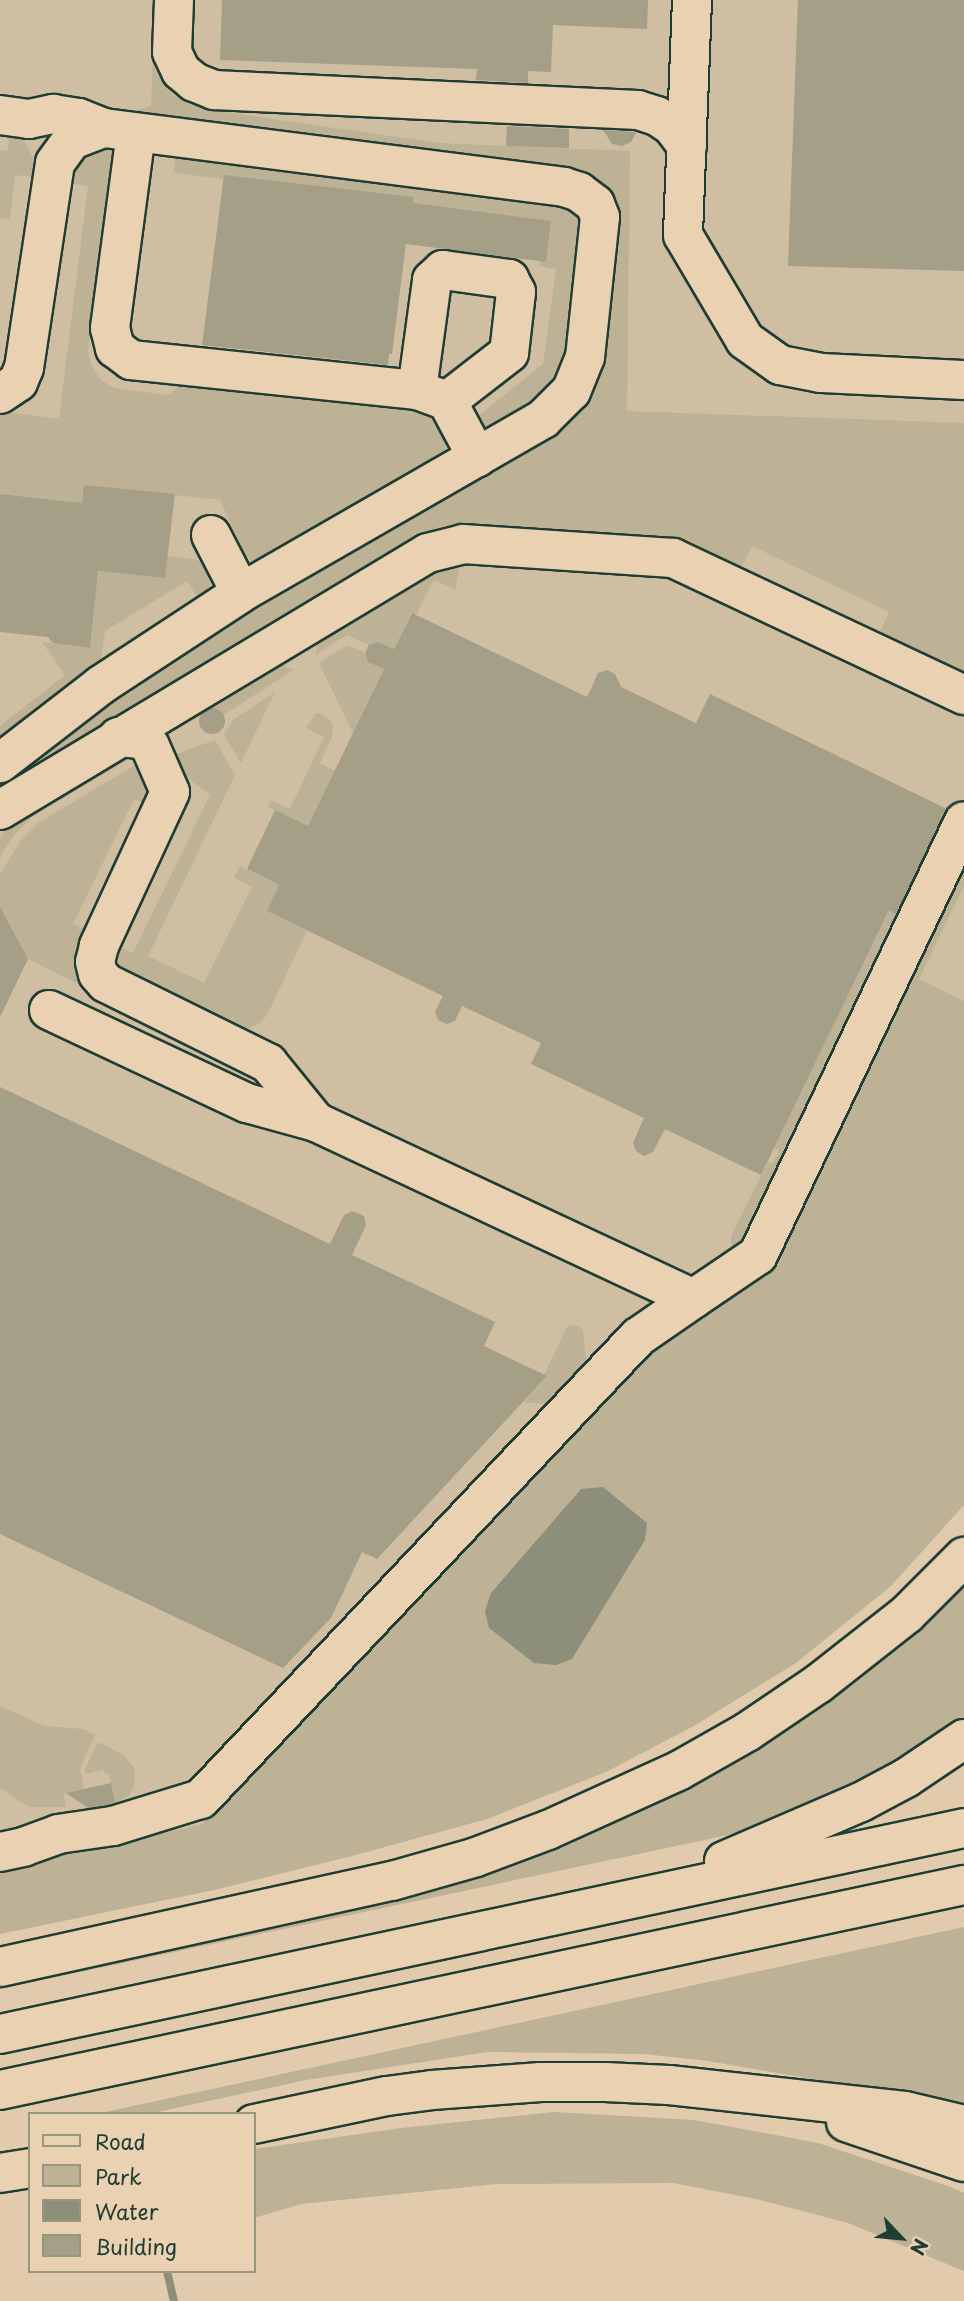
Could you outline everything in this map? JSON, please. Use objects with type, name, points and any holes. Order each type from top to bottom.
[{"type":"main road","points":[[174,0],[172,52],[181,71],[194,82],[214,90],[638,110],[657,116],[672,126],[687,146]]},
{"type":"main road","points":[[692,0],[683,235],[745,340],[780,365],[821,373],[964,380]]},
{"type":"main road","points":[[0,115],[29,119],[53,114],[79,118],[120,130],[564,187],[579,192],[595,204],[600,217],[585,356],[571,391],[543,419],[241,593],[100,685],[0,764]]},
{"type":"main road","points":[[0,394],[18,382],[24,368],[55,163],[72,140],[120,130]]},
{"type":"main road","points":[[120,130],[110,328],[115,348],[131,360],[432,396],[477,457]]},
{"type":"main road","points":[[211,535],[241,593]]},
{"type":"main road","points":[[6,809],[118,737],[276,646],[428,553],[463,544],[673,558],[964,695]]},
{"type":"main road","points":[[118,737],[141,738],[150,746],[170,792],[99,946],[95,962],[98,974],[106,983],[268,1063],[316,1122]]},
{"type":"main road","points":[[0,1852],[58,1834],[113,1826],[201,1799],[638,1337],[758,1255],[964,822]]},
{"type":"main road","points":[[49,1010],[247,1103],[316,1122],[693,1299]]},
{"type":"main road","points":[[0,1967],[393,1881],[476,1857],[548,1830],[680,1770],[747,1732],[818,1684],[907,1614],[964,1557]]},
{"type":"main road","points":[[641,1896],[861,1802],[906,1778],[964,1738]]},
{"type":"main road","points":[[0,2034],[964,1828]]},
{"type":"main road","points":[[0,2090],[964,1885]]},
{"type":"main road","points":[[256,2124],[387,2096],[477,2085],[554,2082],[669,2085],[905,2111],[964,2125]]},
{"type":"main road","points":[[669,2085],[776,2103],[869,2128],[964,2162]]},
{"type":"main road","points":[[0,2173],[28,2168]]},
{"type":"shaded area","points":[[0,0],[964,0],[964,1131],[217,1849],[0,1919]]},
{"type":"green space","points":[[153,55],[156,72],[173,95],[190,105],[218,111],[438,143],[630,151],[627,411],[964,423],[964,675],[879,635],[889,612],[752,546],[740,570],[680,544],[440,526],[0,798],[0,779],[105,700],[234,616],[566,420],[616,214],[116,116],[151,106]]},
{"type":"green space","points":[[10,131],[24,140],[33,158],[32,177],[15,175],[10,220],[0,218],[0,150],[8,151]]},
{"type":"green space","points":[[84,146],[112,147],[113,152],[88,353],[92,367],[101,380],[114,388],[168,395],[189,379],[417,408],[440,424],[446,447],[440,458],[262,563],[252,561],[246,556],[220,500],[85,485],[82,503],[0,494],[0,411],[59,419],[88,186],[64,182]]},
{"type":"green space","points":[[176,155],[553,196],[584,213],[571,355],[550,393],[489,431],[477,417],[543,364],[556,269],[539,266],[545,225],[407,205],[407,200],[174,173]]},
{"type":"green space","points":[[167,556],[199,560],[206,568],[211,588],[206,597],[200,601],[187,581],[105,631],[100,666],[0,743],[0,726],[65,675],[42,642],[90,648],[95,599],[75,569],[165,578]]},
{"type":"green space","points":[[450,563],[459,570],[455,589],[434,580],[416,615],[411,613],[394,649],[378,642],[369,645],[347,635],[315,655],[322,633]]},
{"type":"green space","points":[[347,645],[365,653],[368,662],[384,669],[353,733],[319,663]]},
{"type":"green space","points":[[278,661],[293,670],[222,716],[218,709],[208,706]]},
{"type":"green space","points":[[275,692],[241,763],[224,735],[233,720]]},
{"type":"green space","points":[[316,713],[323,714],[332,723],[333,734],[320,763],[335,771],[308,827],[268,807],[271,800],[290,809],[324,737],[306,728]]},
{"type":"green space","points":[[215,740],[235,775],[148,956],[204,983],[252,887],[234,878],[240,866],[280,886],[267,911],[307,931],[267,1015],[259,1024],[240,1031],[114,972],[113,944],[133,953],[210,795],[181,773],[171,756]]},
{"type":"green space","points":[[107,755],[132,757],[33,816],[14,835],[0,857],[0,837],[26,807]]},
{"type":"green space","points":[[140,762],[156,809],[134,799],[73,924],[92,933],[92,991],[28,959],[0,921],[0,874],[21,840],[38,823]]},
{"type":"green space","points":[[964,859],[964,886],[919,979],[964,1001],[964,1505],[891,1586],[796,1663],[692,1727],[606,1772],[487,1819],[352,1856],[214,1890],[0,1934],[0,1867],[201,1825],[599,1396],[767,1261]]},
{"type":"green space","points":[[889,910],[906,918],[748,1244],[736,1249],[731,1244],[731,1236],[768,1162],[773,1164],[779,1151],[774,1148]]},
{"type":"green space","points":[[568,1325],[578,1326],[583,1330],[586,1360],[582,1369],[551,1401],[543,1404],[524,1402],[547,1377],[544,1375]]},
{"type":"green space","points":[[964,1572],[964,1723],[897,1770],[752,1830],[0,1989],[0,1979],[575,1834]]},
{"type":"green space","points":[[0,1706],[44,1726],[83,1729],[95,1735],[80,1769],[84,1789],[63,1793],[66,1807],[29,1807],[0,1788]]},
{"type":"green space","points":[[98,1742],[124,1755],[134,1768],[135,1782],[130,1795],[115,1803],[109,1774],[105,1774],[104,1770],[86,1774],[85,1769]]},
{"type":"green space","points":[[964,1927],[964,2111],[859,2087],[708,2061],[644,2054],[487,2052],[306,2080],[157,2112],[105,2112]]},
{"type":"green space","points":[[554,2112],[694,2120],[818,2143],[964,2193],[964,2271],[848,2223],[756,2199],[673,2183],[497,2184],[301,2204],[256,2217],[256,2149],[401,2128]]},
{"type":"water","points":[[603,1487],[647,1523],[645,1540],[572,1659],[556,1665],[534,1663],[489,1628],[485,1611],[491,1593],[581,1489]]},
{"type":"building","points":[[222,0],[648,0],[647,29],[553,25],[551,72],[528,71],[528,83],[476,80],[477,69],[220,60]]},
{"type":"building","points":[[798,0],[964,0],[964,271],[788,266]]},
{"type":"building","points":[[507,126],[569,129],[569,148],[506,146]]},
{"type":"building","points":[[603,130],[636,133],[631,142],[622,146],[612,144]]},
{"type":"building","points":[[224,175],[413,197],[413,203],[551,221],[546,262],[406,244],[392,354],[389,354],[388,365],[202,345]]},
{"type":"building","points":[[84,485],[175,494],[165,578],[98,571],[90,648],[53,643],[48,637],[0,632],[0,494],[82,503]]},
{"type":"building","points":[[412,613],[587,697],[598,673],[607,670],[615,674],[621,687],[696,723],[710,694],[947,809],[896,914],[889,910],[761,1175],[665,1129],[653,1152],[644,1156],[636,1151],[633,1143],[644,1118],[531,1064],[541,1043],[462,1006],[455,1021],[447,1024],[438,1020],[435,1012],[443,996],[267,911],[279,885],[247,869],[275,810],[308,826],[384,669],[368,662],[365,653],[369,645],[378,642],[394,649]]},
{"type":"building","points":[[212,708],[221,712],[225,721],[221,730],[212,734],[203,730],[199,721],[203,712]]},
{"type":"building","points":[[0,907],[28,959],[0,1017]]},
{"type":"building","points":[[0,1087],[330,1244],[344,1215],[352,1211],[364,1216],[366,1225],[352,1255],[495,1322],[484,1346],[547,1376],[377,1559],[362,1552],[331,1618],[283,1668],[0,1534]]},
{"type":"building","points":[[111,1783],[115,1802],[108,1805],[88,1808],[66,1793]]},
{"type":"waterway","points":[[167,2273],[174,2301]]}]
